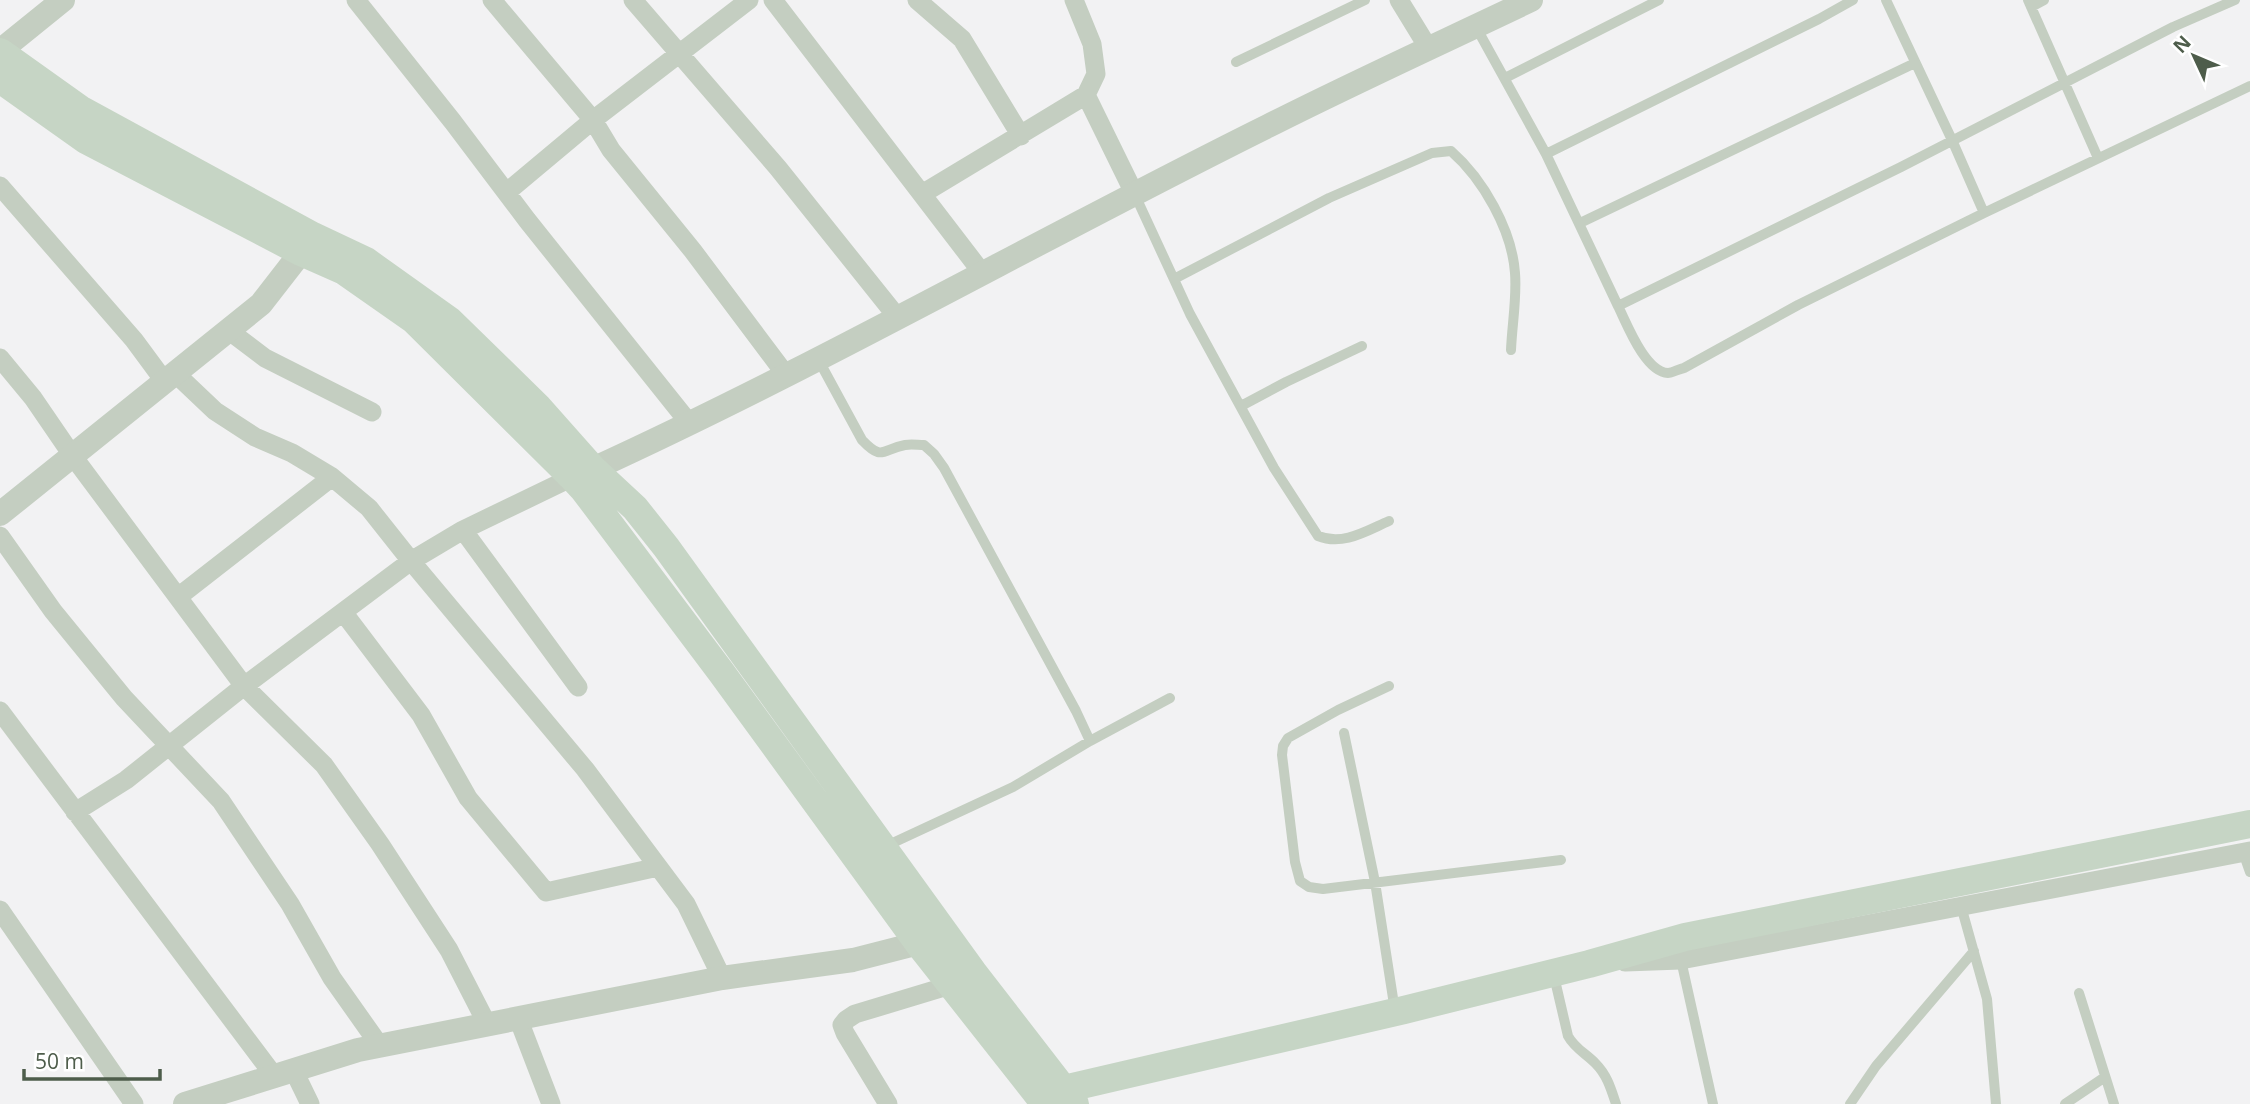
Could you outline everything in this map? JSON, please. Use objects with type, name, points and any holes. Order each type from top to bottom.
[{"type":"main road","points":[[0,51],[80,109],[307,244]]},
{"type":"main road","points":[[0,79],[86,140],[307,244],[366,261],[450,321],[538,407],[721,672],[919,944],[951,985],[1055,1098]]},
{"type":"main road","points":[[582,473],[635,508],[666,547],[884,847],[1055,1098]]},
{"type":"main road","points":[[1055,1098],[1553,972],[1683,949],[2250,824]]},
{"type":"street","points":[[0,51],[62,0]]},
{"type":"street","points":[[355,0],[690,424]]},
{"type":"street","points":[[492,0],[593,120],[611,150],[693,251],[786,375]]},
{"type":"street","points":[[633,0],[778,168],[898,318]]},
{"type":"street","points":[[507,192],[593,120],[750,0]]},
{"type":"street","points":[[773,0],[982,274]]},
{"type":"street","points":[[917,0],[962,39],[1021,136]]},
{"type":"street","points":[[922,194],[1086,95],[1096,74],[1095,64],[1092,44],[1074,0]]},
{"type":"street","points":[[1399,0],[1429,49]]},
{"type":"street","points":[[75,812],[126,780],[244,686],[411,561],[463,530],[690,424],[1268,125],[1531,0]]},
{"type":"street","points":[[1086,95],[1135,195]]},
{"type":"street","points":[[0,186],[171,378],[255,437],[292,453],[332,477],[369,508],[585,769],[686,904],[722,978]]},
{"type":"street","points":[[0,514],[261,304],[307,244]]},
{"type":"street","points":[[229,330],[265,358],[372,412]]},
{"type":"street","points":[[0,358],[33,398],[72,455],[244,686],[324,765],[449,950],[487,1024]]},
{"type":"street","points":[[178,597],[332,477]]},
{"type":"street","points":[[463,530],[578,687]]},
{"type":"street","points":[[0,536],[52,611],[124,698],[221,801],[290,904],[332,978],[380,1046]]},
{"type":"street","points":[[343,612],[421,715],[468,798],[546,892],[658,867]]},
{"type":"street","points":[[0,711],[75,812],[310,1104]]},
{"type":"street","points":[[1683,949],[1961,906],[2247,851]]},
{"type":"street","points":[[0,910],[134,1104]]},
{"type":"street","points":[[191,1103],[358,1050],[722,978],[853,960],[946,935]]},
{"type":"street","points":[[888,1104],[842,1025],[855,1014],[951,985]]},
{"type":"street","points":[[518,1018],[551,1104]]},
{"type":"lane","points":[[1236,62],[1365,0]]},
{"type":"lane","points":[[1505,78],[1659,0]]},
{"type":"lane","points":[[1546,154],[1853,0]]},
{"type":"lane","points":[[1886,0],[1984,213]]},
{"type":"lane","points":[[2044,0],[2029,3],[2098,159]]},
{"type":"lane","points":[[1618,306],[2173,27],[2235,0]]},
{"type":"lane","points":[[1476,26],[1546,154],[1643,355],[1653,368],[1668,373],[1684,368],[1798,306],[1984,213],[2250,86]]},
{"type":"lane","points":[[1580,223],[1915,63]]},
{"type":"lane","points":[[1174,279],[1329,198],[1432,153],[1451,151],[1462,161],[1504,225],[1516,273],[1511,349]]},
{"type":"lane","points":[[1135,195],[1190,314],[1274,468],[1318,536],[1329,540],[1344,540],[1389,521]]},
{"type":"lane","points":[[1241,406],[1362,346]]},
{"type":"lane","points":[[818,359],[862,440],[872,449],[882,453],[905,445],[924,445],[934,454],[1090,741]]},
{"type":"lane","points":[[1389,686],[1288,738],[1283,746],[1295,862],[1300,880],[1309,887],[1324,889],[1561,860]]},
{"type":"lane","points":[[884,847],[1013,787],[1170,698]]},
{"type":"lane","points":[[1344,733],[1374,882],[1395,1012]]},
{"type":"lane","points":[[2247,851],[2250,872]]},
{"type":"lane","points":[[1961,906],[1987,999],[1996,1104]]},
{"type":"lane","points":[[1683,949],[1713,1104]]},
{"type":"lane","points":[[1850,1104],[1876,1066],[1974,951]]},
{"type":"lane","points":[[1553,972],[1568,1036],[1573,1045],[1596,1063],[1607,1078],[1616,1104]]},
{"type":"lane","points":[[2079,993],[2114,1104]]},
{"type":"lane","points":[[2065,1104],[2105,1077]]}]
